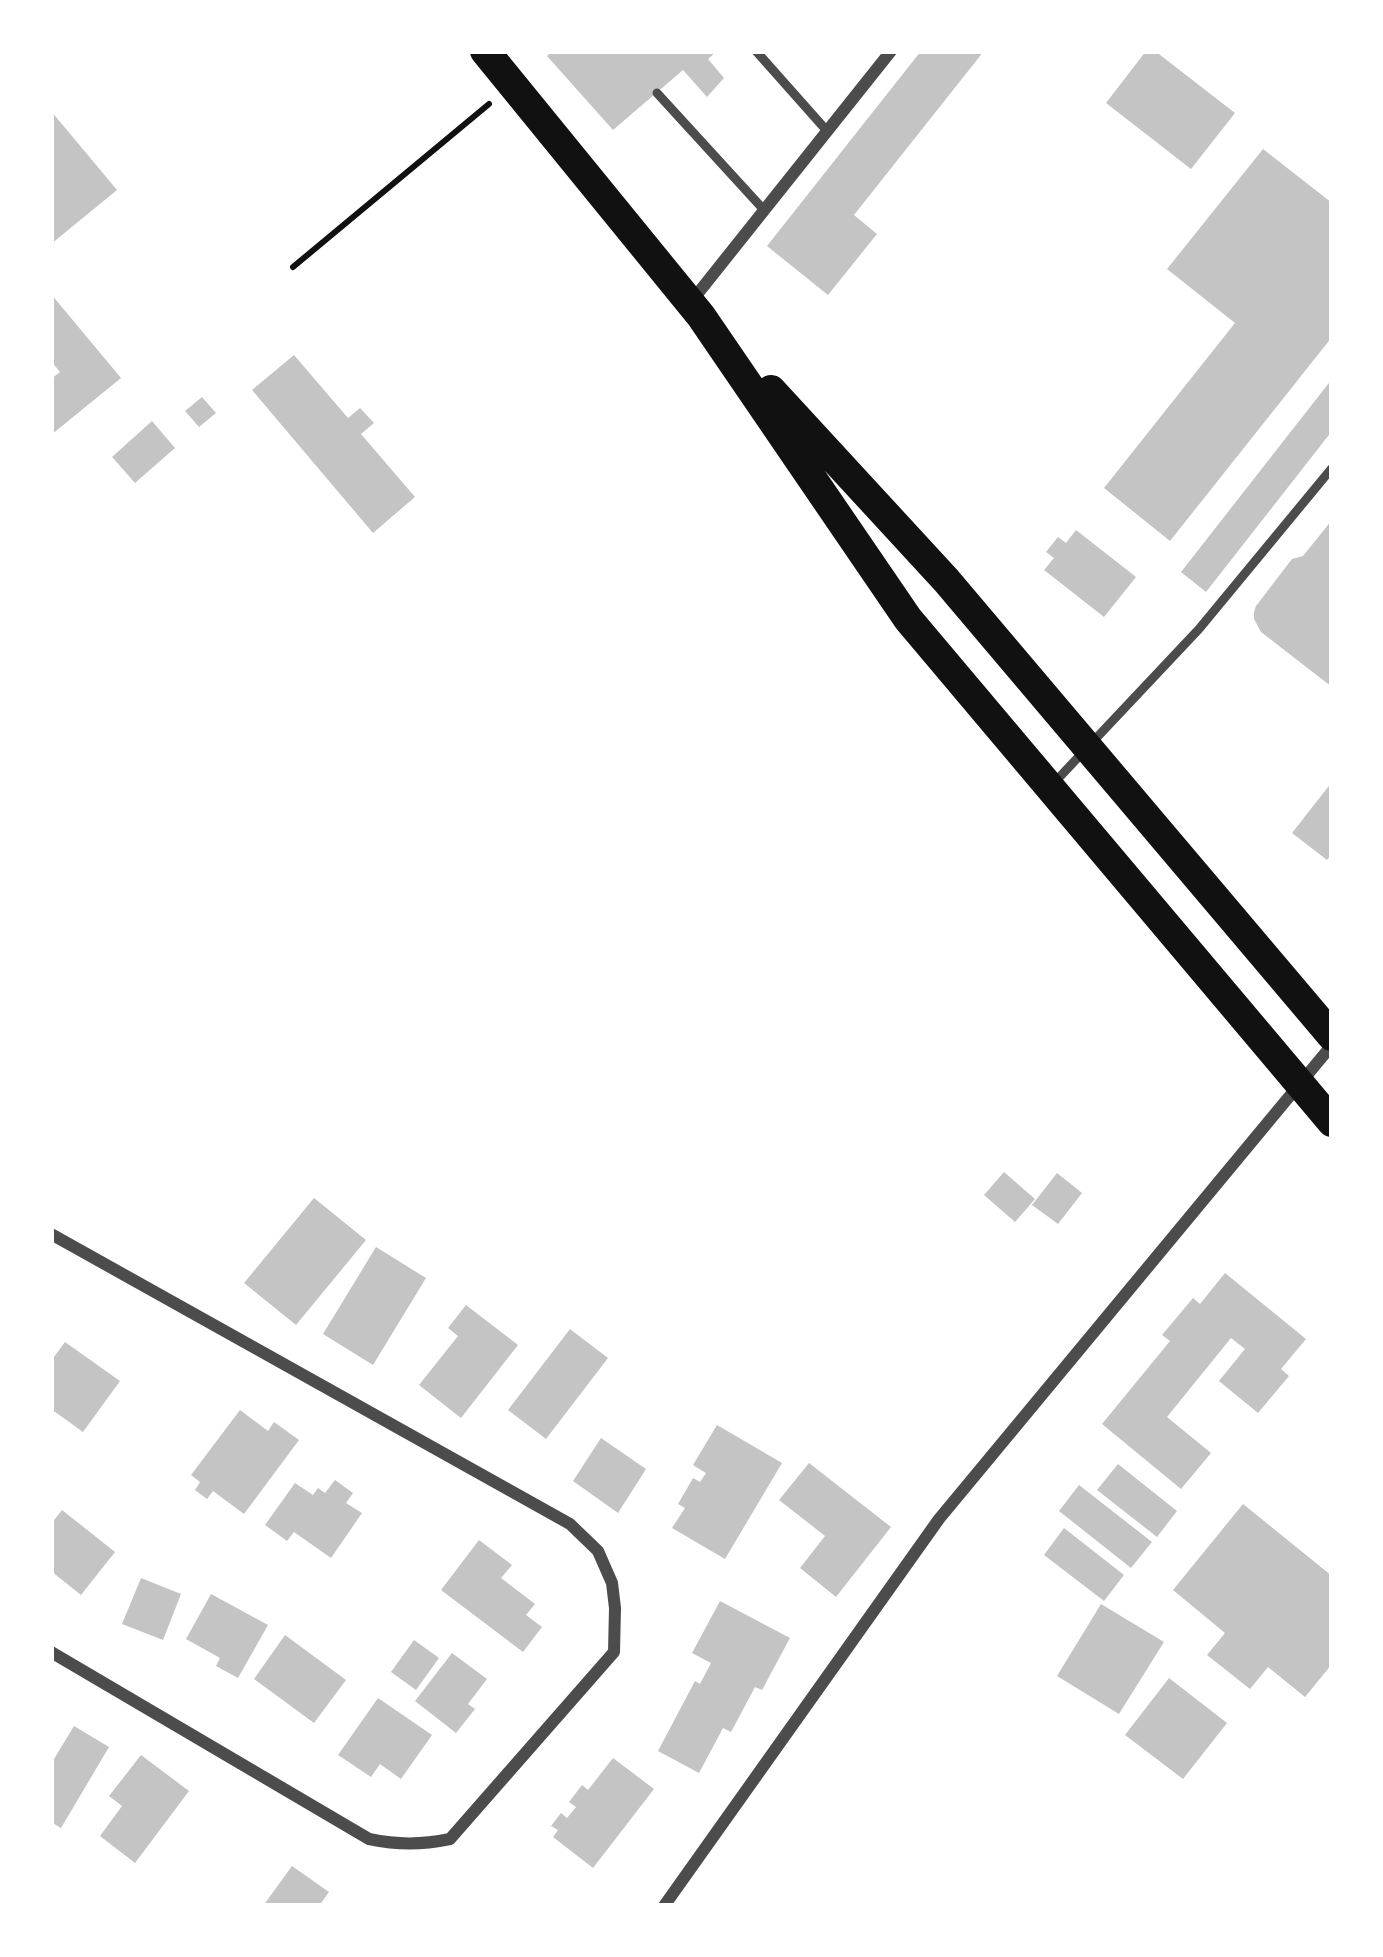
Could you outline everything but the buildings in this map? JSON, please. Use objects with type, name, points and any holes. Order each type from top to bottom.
[{"type":"highway","points":[[485,51],[696,309],[946,580],[1332,1041]]},
{"type":"highway","points":[[696,309],[908,620],[1332,1122]]},
{"type":"street","points":[[696,309],[764,210],[891,51]]},
{"type":"street","points":[[664,1906],[939,1519],[1332,1041]]},
{"type":"street","points":[[51,1234],[570,1524],[598,1551],[612,1583],[615,1608],[614,1652],[450,1839],[425,1844],[369,1839],[51,1652]]},
{"type":"lane","points":[[756,51],[827,131]]},
{"type":"lane","points":[[657,93],[764,210]]},
{"type":"lane","points":[[1049,788],[1199,629],[1332,468]]},
{"type":"path","points":[[293,267],[513,84]]}]
